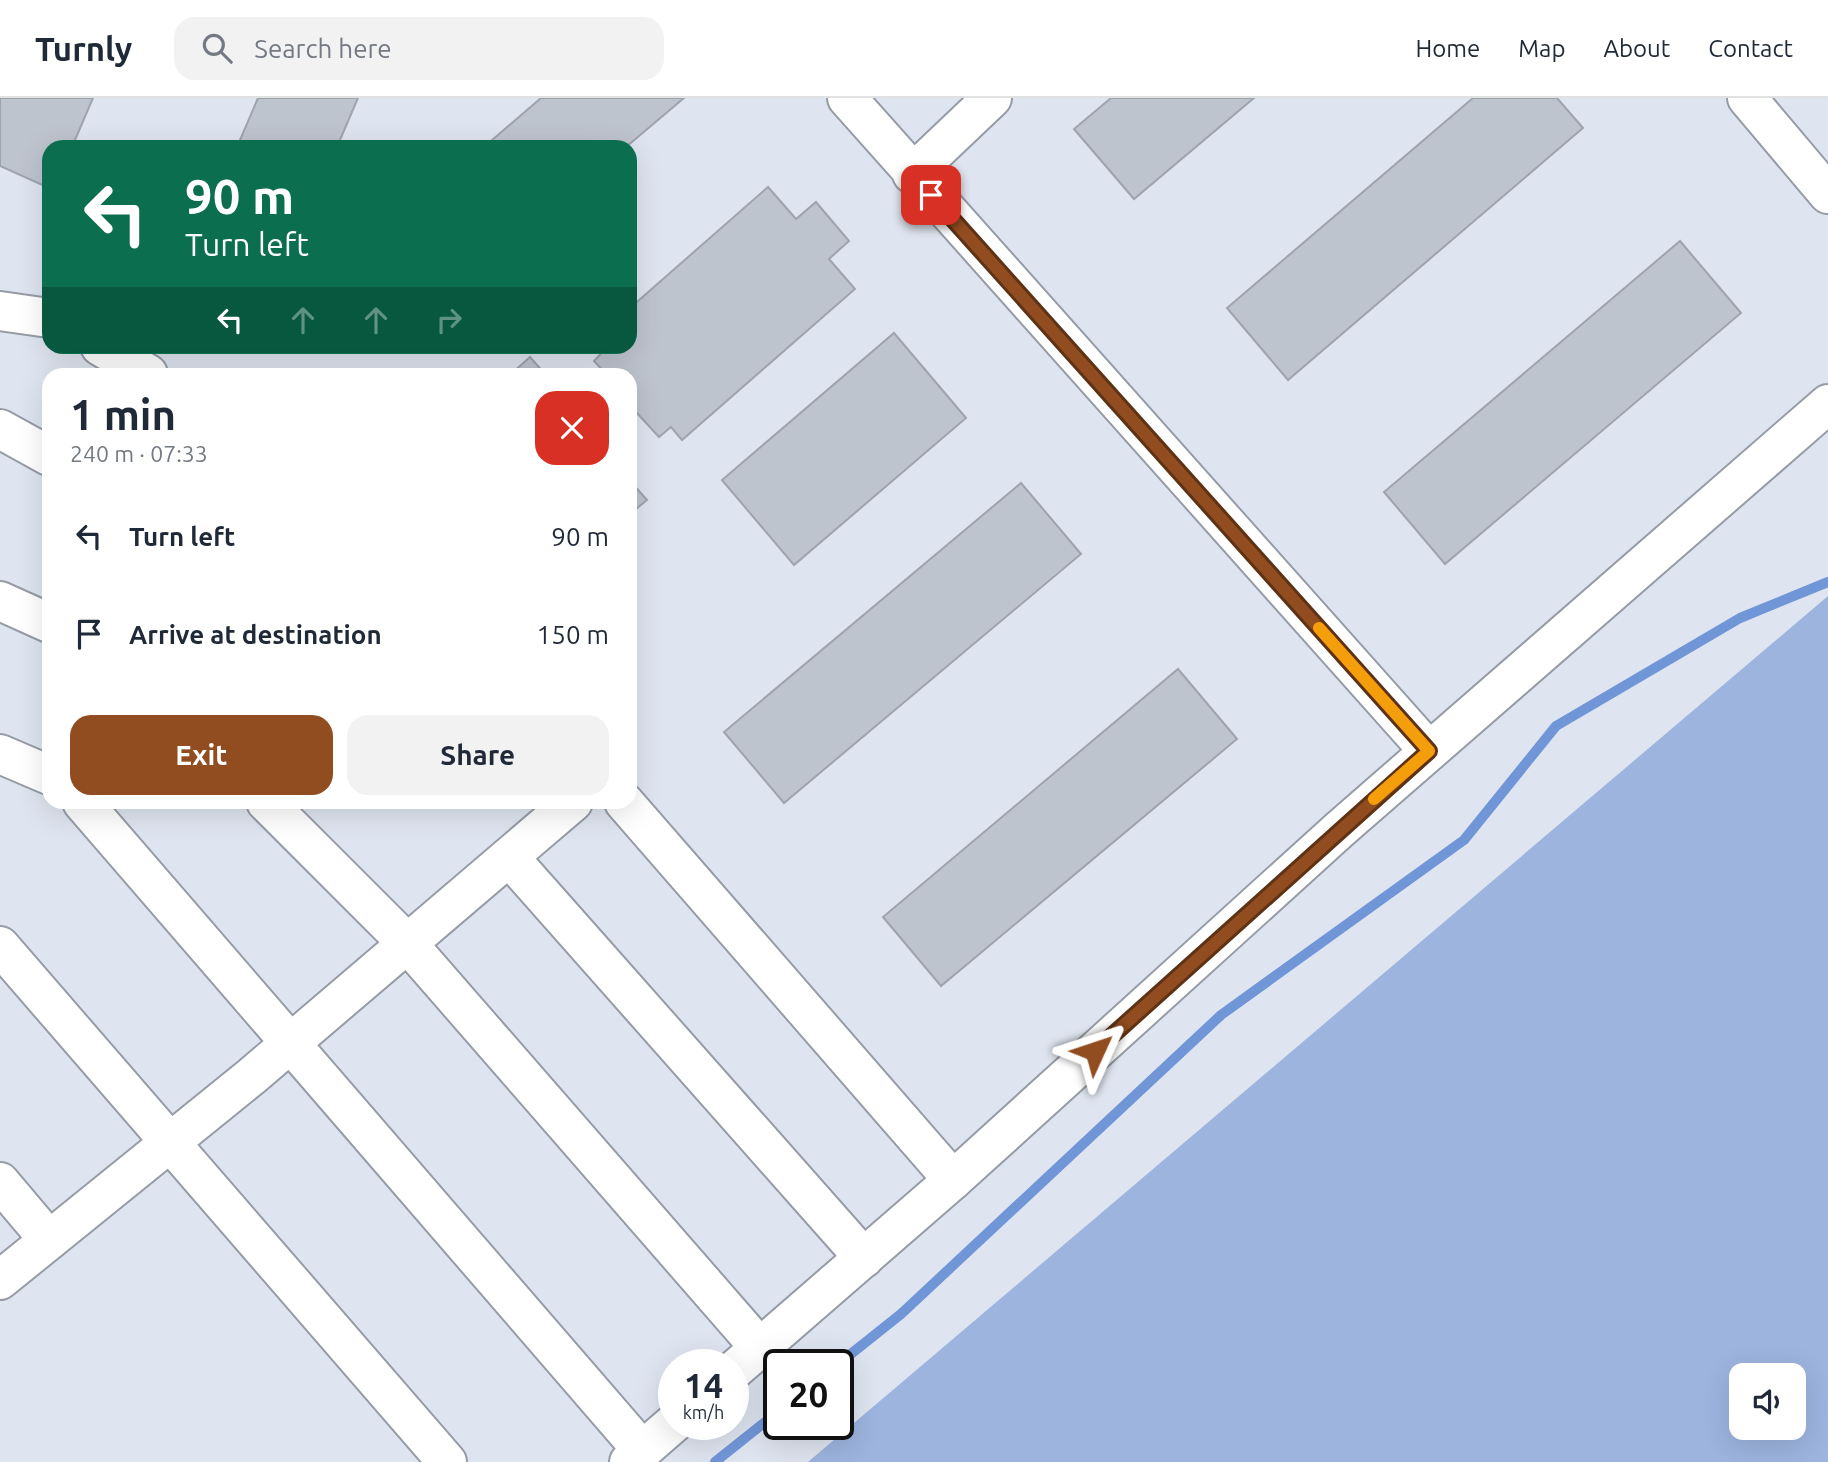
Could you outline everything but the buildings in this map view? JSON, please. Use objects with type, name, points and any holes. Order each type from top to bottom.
[{"type":"lane","points":[[847,98],[1429,751]]},
{"type":"lane","points":[[912,174],[992,98]]},
{"type":"lane","points":[[1747,98],[1828,194]]},
{"type":"lane","points":[[0,311],[42,317]]},
{"type":"lane","points":[[114,354],[138,368]]},
{"type":"lane","points":[[749,1357],[953,1180],[1429,751],[1828,404]]},
{"type":"lane","points":[[0,429],[42,452]]},
{"type":"lane","points":[[0,601],[42,620]]},
{"type":"lane","points":[[0,754],[42,772]]},
{"type":"lane","points":[[88,809],[291,1043],[636,1456],[658,1437]]},
{"type":"lane","points":[[273,809],[408,943],[739,1349]]},
{"type":"lane","points":[[0,1280],[291,1043],[565,809]]},
{"type":"lane","points":[[630,809],[953,1180]]},
{"type":"lane","points":[[509,857],[864,1258]]},
{"type":"lane","points":[[0,946],[447,1462]]},
{"type":"lane","points":[[0,1182],[49,1240]]},
{"type":"shaded area","points":[[1828,596],[1828,1462],[808,1462],[834,1440],[854,1440],[854,1423]]},
{"type":"waterway","points":[[854,1351],[901,1314],[1221,1015],[1464,840],[1556,726],[1740,618],[1828,582]]},
{"type":"waterway","points":[[715,1462],[763,1424]]},
{"type":"slow traffic","points":[[1319,628],[1429,751],[1374,799]]},
{"type":"route","points":[[931,195],[1429,751],[1095,1051]]}]
